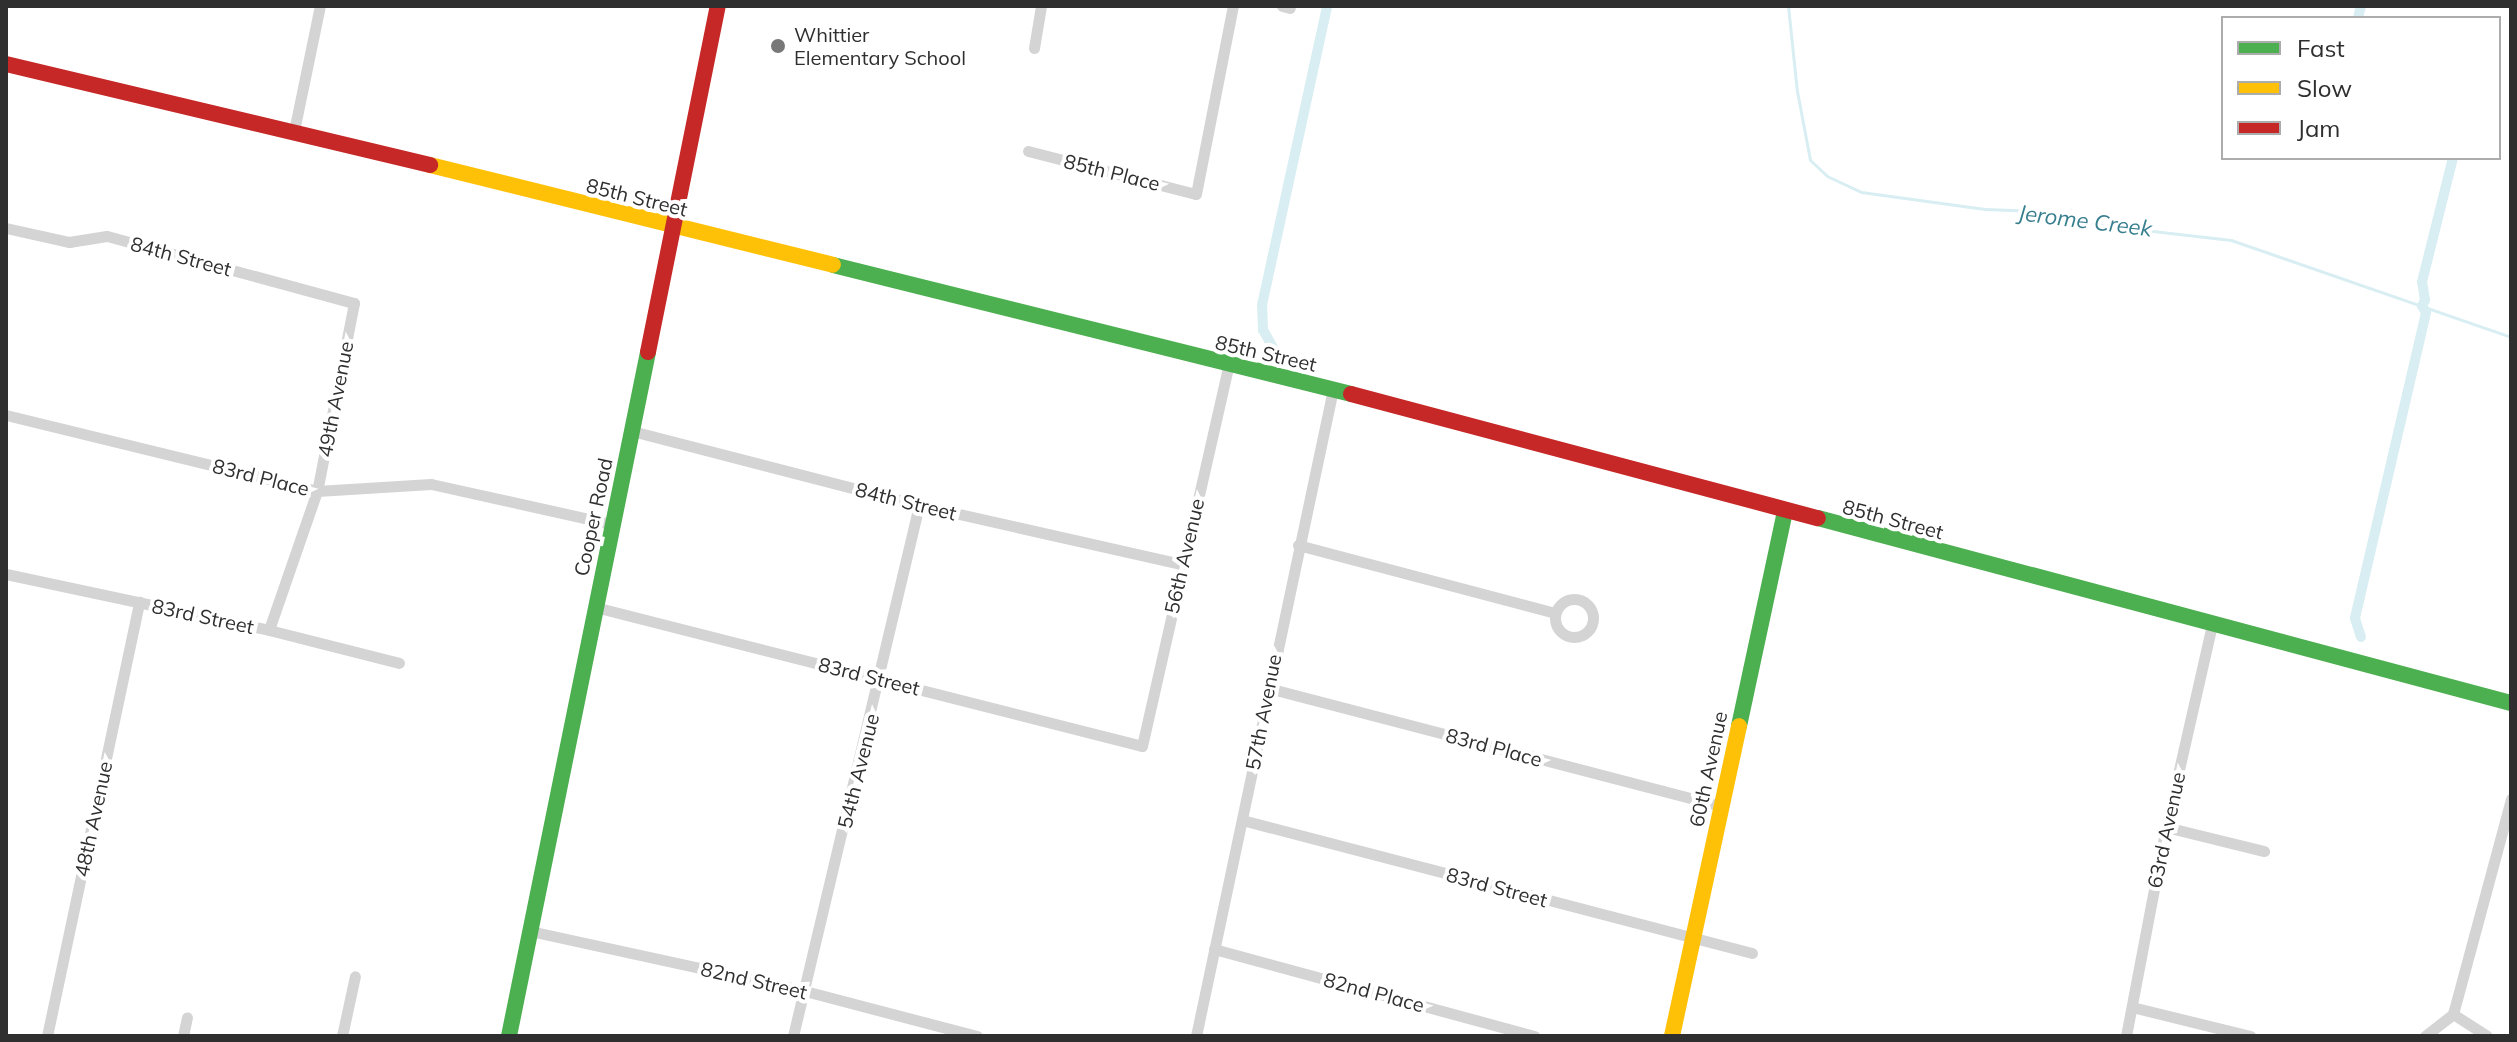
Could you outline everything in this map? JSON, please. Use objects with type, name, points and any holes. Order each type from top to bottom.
[{"type":"street","points":[[294,131],[320,6]]},
{"type":"street","name":"Cooper Road","points":[[509,1036],[718,6]]},
{"type":"street","points":[[1034,48],[1041,6]]},
{"type":"street","name":"85th Place","points":[[1028,151],[1196,194],[1233,6]]},
{"type":"street","name":"85th Street","points":[[6,64],[294,131],[1228,366],[1333,389],[2511,703]]},
{"type":"street","name":"84th Street","points":[[6,228],[69,242],[107,236],[354,303]]},
{"type":"street","name":"49th Avenue","points":[[269,630],[317,491],[354,303]]},
{"type":"street","name":"56th Avenue","points":[[1142,746],[1228,366]]},
{"type":"street","name":"57th Avenue","points":[[1196,1036],[1333,389]]},
{"type":"street","name":"83rd Place","points":[[6,415],[317,491],[431,484],[612,524]]},
{"type":"street","name":"84th Street","points":[[632,431],[919,505],[1181,564]]},
{"type":"street","name":"54th Avenue","points":[[793,1036],[881,679],[919,505]]},
{"type":"street","name":"60th Avenue","points":[[1672,1036],[1785,511]]},
{"type":"street","points":[[1298,545],[1555,613]]},
{"type":"street","name":"83rd Street","points":[[6,574],[269,630],[399,663]]},
{"type":"street","name":"48th Avenue","points":[[47,1036],[139,602]]},
{"type":"street","name":"83rd Street","points":[[595,607],[1142,746]]},
{"type":"street","name":"63rd Avenue","points":[[2126,1036],[2166,827],[2212,625]]},
{"type":"street","name":"83rd Place","points":[[1268,688],[1720,806]]},
{"type":"street","points":[[2425,1036],[2453,1014],[2511,799]]},
{"type":"street","name":"83rd Street","points":[[1242,820],[1752,953]]},
{"type":"street","points":[[2166,827],[2264,851]]},
{"type":"street","name":"82nd Street","points":[[530,931],[805,991],[977,1036]]},
{"type":"street","name":"82nd Place","points":[[1214,949],[1534,1036]]},
{"type":"street","points":[[342,1036],[355,976]]},
{"type":"street","points":[[2132,1007],[2250,1036]]},
{"type":"street","points":[[2453,1014],[2487,1036]]},
{"type":"street","points":[[183,1036],[187,1017]]},
{"type":"waterway","points":[[1277,355],[1263,330],[1262,305],[1327,6]]},
{"type":"waterway","name":"Jerome Creek","points":[[1788,6],[1797,91],[1810,160],[1827,176],[1861,192],[2231,240],[2511,337]]},
{"type":"waterway","points":[[2358,16],[2361,6]]},
{"type":"waterway","points":[[2361,637],[2355,618],[2426,312],[2422,306],[2425,300],[2422,282],[2452,160]]},
{"type":"traffic: fast","points":[[833,265],[1351,394]]},
{"type":"traffic: fast","points":[[509,1036],[648,352]]},
{"type":"traffic: fast","points":[[1739,726],[1785,511]]},
{"type":"traffic: fast","points":[[1818,518],[2511,703]]},
{"type":"traffic: slow","points":[[430,165],[833,265]]},
{"type":"traffic: slow","points":[[1672,1036],[1739,726]]},
{"type":"traffic: jam","points":[[648,352],[718,6]]},
{"type":"traffic: jam","points":[[6,64],[430,165]]},
{"type":"traffic: jam","points":[[1351,394],[1818,518]]},
{"type":"place","name":"Whittier Elementary School","points":[[778,46]]}]
